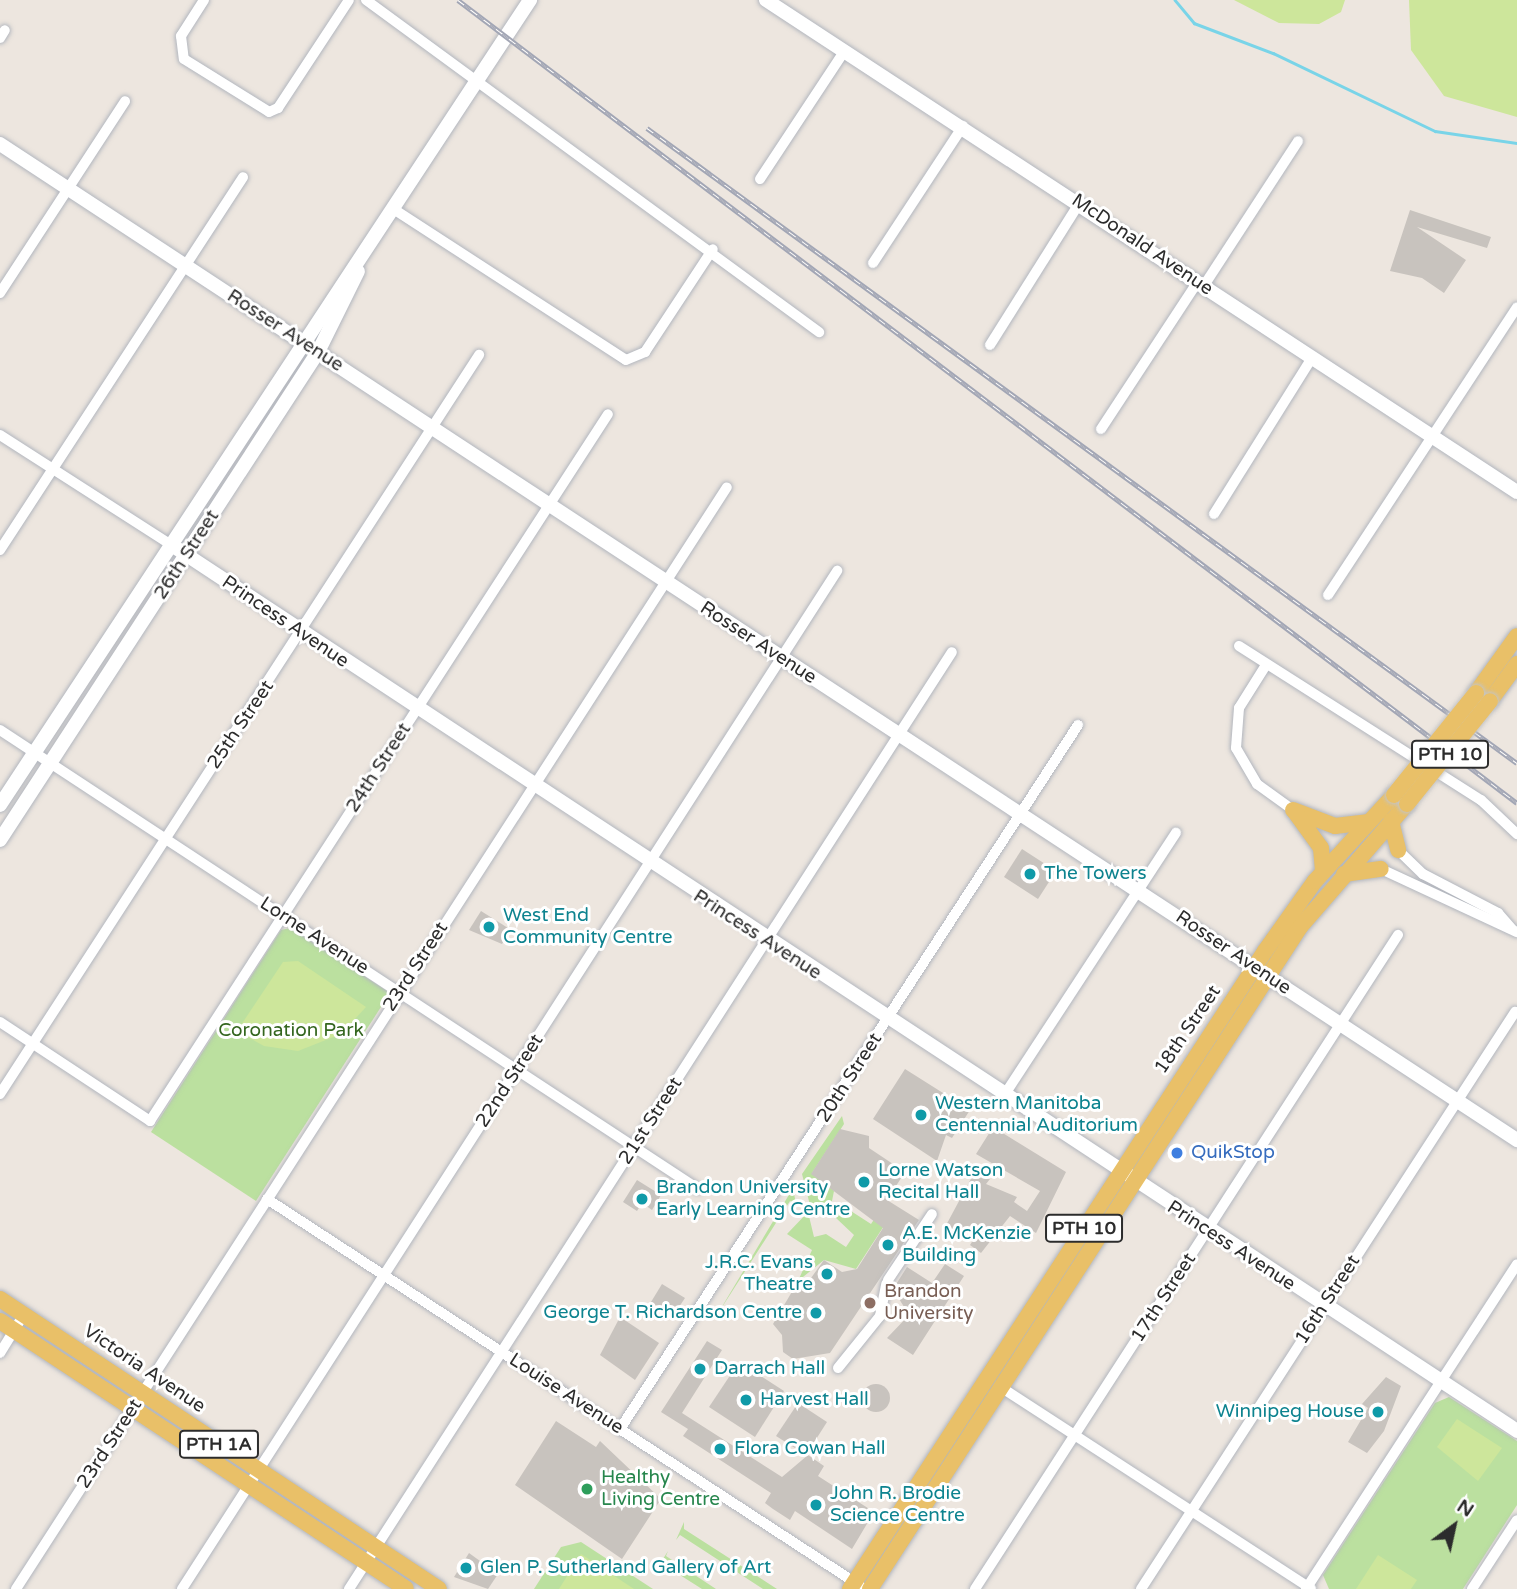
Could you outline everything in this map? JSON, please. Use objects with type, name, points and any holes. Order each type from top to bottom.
[{"type":"main road","name":"PTH 10","points":[[1483,697],[1517,636]]},
{"type":"main road","name":"PTH 10","points":[[1483,697],[1517,664]]},
{"type":"main road","name":"18th Street","points":[[870,1589],[1134,1183],[1323,872],[1369,821],[1400,799],[1483,697]]},
{"type":"main road","name":"18th Street","points":[[856,1587],[1119,1174],[1260,973],[1391,821],[1400,799]]},
{"type":"main road","points":[[1293,810],[1335,826],[1369,821]]},
{"type":"main road","points":[[1293,810],[1321,848],[1323,872]]},
{"type":"main road","points":[[1391,821],[1398,850]]},
{"type":"main road","points":[[1342,875],[1381,869]]},
{"type":"main road","name":"Victoria Avenue","points":[[0,1298],[439,1589]]},
{"type":"main road","name":"Victoria Avenue","points":[[0,1321],[406,1589]]},
{"type":"street","points":[[204,0],[181,36],[184,59],[269,112],[278,108],[349,0]]},
{"type":"street","points":[[366,0],[713,249],[820,332]]},
{"type":"street","name":"26th Street","points":[[0,805],[301,341],[361,263],[530,0]]},
{"type":"street","name":"McDonald Avenue","points":[[766,0],[1080,202],[1200,285],[1517,492]]},
{"type":"street","points":[[760,180],[845,50]]},
{"type":"street","points":[[0,293],[125,101]]},
{"type":"street","points":[[873,263],[962,126]]},
{"type":"street","points":[[1101,429],[1298,141]]},
{"type":"street","name":"Rosser Avenue","points":[[0,144],[782,659],[901,732],[1140,887],[1260,973],[1517,1140]]},
{"type":"street","points":[[0,550],[243,177]]},
{"type":"street","points":[[990,345],[1080,202]]},
{"type":"street","points":[[396,210],[626,360],[645,352],[713,249]]},
{"type":"street","name":"26th Street","points":[[0,840],[318,352],[348,302],[361,263]]},
{"type":"street","points":[[1328,595],[1517,307]]},
{"type":"street","name":"25th Street","points":[[0,1094],[165,837],[302,632],[479,355]]},
{"type":"street","points":[[1214,514],[1312,358]]},
{"type":"street","name":"24th Street","points":[[32,1044],[150,1121],[608,414]]},
{"type":"street","name":"Princess Avenue","points":[[0,435],[170,544],[533,789],[1119,1174],[1517,1431]]},
{"type":"street","name":"23rd Street","points":[[16,1589],[727,487]]},
{"type":"street","name":"22nd Street","points":[[182,1589],[837,571]]},
{"type":"street","points":[[1239,646],[1266,666],[1481,800],[1517,834]]},
{"type":"street","name":"21st Street","points":[[349,1589],[952,652]]},
{"type":"street","points":[[1266,666],[1239,708],[1236,748],[1256,784],[1293,810]]},
{"type":"street","name":"20th Street","points":[[620,1429],[1079,725]]},
{"type":"street","name":"Lorne Avenue","points":[[0,730],[698,1189]]},
{"type":"street","points":[[1003,1097],[1176,833]]},
{"type":"street","points":[[1398,850],[1423,874],[1498,913],[1516,927]]},
{"type":"street","points":[[1381,869],[1516,927]]},
{"type":"street","name":"17th Street","points":[[975,1589],[1398,935]]},
{"type":"street","name":"16th Street","points":[[1141,1589],[1515,1012]]},
{"type":"street","points":[[0,1023],[32,1044]]},
{"type":"street","name":"Louise Avenue","points":[[267,1199],[620,1429],[856,1587]]},
{"type":"street","points":[[838,1368],[880,1316],[887,1282],[932,1214]]},
{"type":"street","points":[[987,1378],[1308,1588],[1517,1264]]},
{"type":"street","points":[[0,1353],[24,1314]]},
{"type":"street","points":[[1472,1589],[1517,1520]]},
{"type":"green space","points":[[1234,0],[1345,0],[1341,12],[1319,24],[1279,23]]},
{"type":"green space","points":[[1409,0],[1517,0],[1517,117],[1444,96],[1411,50]]},
{"type":"green space","name":"Coronation Park","points":[[290,928],[390,993],[256,1201],[151,1132],[281,930]]},
{"type":"green space","points":[[298,961],[366,1007],[341,1034],[298,1051],[264,1046],[237,1031],[283,962]]},
{"type":"green space","points":[[842,1116],[844,1124],[812,1173],[834,1191],[832,1201],[811,1209],[802,1174]]},
{"type":"green space","points":[[793,1188],[796,1204],[790,1201],[717,1315]]},
{"type":"green space","points":[[840,1204],[871,1224],[881,1209],[891,1215],[856,1269],[824,1260],[798,1281],[812,1250],[787,1234],[808,1212],[814,1237],[826,1234],[846,1247],[854,1235],[836,1218]]},
{"type":"green space","points":[[1449,1397],[1517,1441],[1517,1505],[1463,1589],[1329,1589],[1323,1575],[1435,1403]]},
{"type":"green space","points":[[1457,1419],[1502,1448],[1478,1481],[1437,1447]]},
{"type":"green space","points":[[684,1522],[684,1529],[777,1589],[763,1589],[680,1535],[676,1540]]},
{"type":"green space","points":[[581,1542],[653,1589],[534,1589],[561,1547]]},
{"type":"green space","points":[[668,1551],[666,1556],[716,1589],[702,1589],[661,1563],[656,1570]]},
{"type":"green space","points":[[581,1554],[634,1589],[559,1589]]},
{"type":"green space","points":[[1378,1555],[1417,1580],[1411,1589],[1356,1589]]},
{"type":"building","points":[[1410,210],[1491,237],[1487,248],[1417,227],[1466,260],[1444,293],[1422,278],[1390,271]]},
{"type":"building","name":"The Towers","points":[[1022,849],[1056,871],[1038,899],[1004,877]]},
{"type":"building","name":"West End Community Centre","points":[[481,911],[511,930],[502,944],[469,930]]},
{"type":"building","name":"Western Manitoba Centennial Auditorium","points":[[905,1069],[970,1110],[952,1138],[946,1135],[937,1161],[873,1119]]},
{"type":"building","points":[[993,1127],[1066,1172],[1036,1233],[1010,1216],[981,1253],[970,1245],[975,1237],[961,1228],[956,1236],[944,1229],[973,1175],[990,1179],[986,1184],[1017,1197],[1014,1202],[1027,1211],[1040,1191],[976,1154]]},
{"type":"building","points":[[840,1129],[869,1136],[869,1148],[905,1172],[887,1200],[919,1220],[830,1353],[793,1359],[783,1352],[782,1335],[773,1324],[800,1278],[811,1278],[824,1260],[842,1272],[857,1269],[883,1228],[811,1174]]},
{"type":"building","name":"Brandon University Early Learning Centre","points":[[637,1180],[661,1195],[652,1210],[642,1203],[637,1211],[623,1202]]},
{"type":"building","points":[[945,1264],[964,1276],[913,1355],[887,1338],[909,1315],[893,1289],[907,1267],[932,1283]]},
{"type":"building","points":[[662,1284],[685,1298],[673,1316],[651,1302]]},
{"type":"building","points":[[620,1317],[659,1343],[635,1380],[600,1355]]},
{"type":"building","points":[[707,1341],[722,1350],[682,1413],[782,1477],[808,1455],[824,1466],[818,1476],[874,1512],[852,1549],[795,1511],[790,1520],[773,1509],[765,1503],[771,1493],[683,1436],[688,1429],[661,1412]]},
{"type":"building","name":"Harvest Hall","points":[[739,1362],[784,1391],[755,1437],[709,1407]]},
{"type":"building","name":"Winnipeg House","points":[[1386,1377],[1401,1386],[1384,1431],[1367,1453],[1348,1442],[1368,1408],[1362,1404]]},
{"type":"building","points":[[876,1384],[886,1388],[890,1398],[886,1408],[876,1412],[866,1408],[862,1398],[866,1388]]},
{"type":"building","points":[[798,1403],[827,1422],[806,1455],[776,1436]]},
{"type":"building","name":"Healthy Living Centre","points":[[556,1421],[596,1447],[600,1441],[661,1499],[622,1559],[515,1485]]},
{"type":"building","points":[[469,1553],[498,1574],[488,1589],[454,1577]]},
{"type":"waterway","points":[[1175,0],[1194,23],[1273,53],[1435,131],[1517,143]]},
{"type":"railway","points":[[458,0],[1517,803]]},
{"type":"railway","points":[[647,128],[1517,763]]},
{"type":"place","name":"The Towers","points":[[1030,874]]},
{"type":"place","name":"West End Community Centre","points":[[489,927]]},
{"type":"place","name":"Western Manitoba Centennial Auditorium","points":[[921,1115]]},
{"type":"place","name":"QuikStop","points":[[1177,1153]]},
{"type":"place","name":"Lorne Watson Recital Hall","points":[[864,1182]]},
{"type":"place","name":"Brandon University Early Learning Centre","points":[[642,1199]]},
{"type":"place","name":"A.E. McKenzie Building","points":[[888,1245]]},
{"type":"place","name":"J.R.C. Evans Theatre","points":[[827,1274]]},
{"type":"place","name":"Brandon University","points":[[870,1303]]},
{"type":"place","name":"George T. Richardson Centre","points":[[816,1313]]},
{"type":"place","name":"Darrach Hall","points":[[700,1369]]},
{"type":"place","name":"Harvest Hall","points":[[746,1400]]},
{"type":"place","name":"Winnipeg House","points":[[1378,1412]]},
{"type":"place","name":"Flora Cowan Hall","points":[[720,1449]]},
{"type":"place","name":"Healthy Living Centre","points":[[587,1489]]},
{"type":"place","name":"John R. Brodie Science Centre","points":[[816,1505]]},
{"type":"place","name":"Glen P. Sutherland Gallery of Art","points":[[466,1568]]}]
